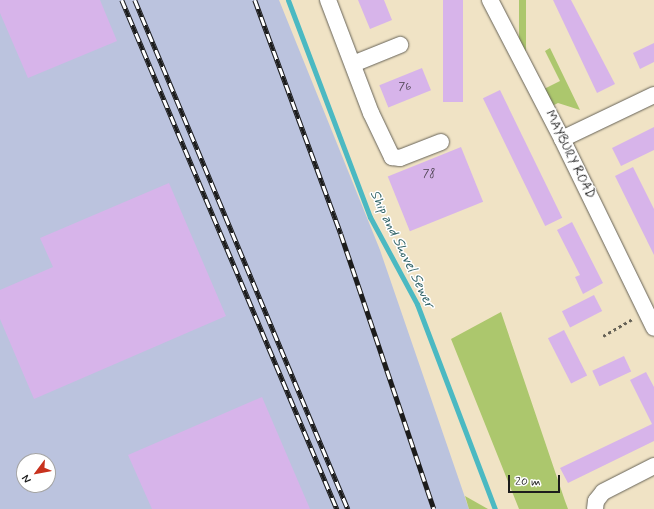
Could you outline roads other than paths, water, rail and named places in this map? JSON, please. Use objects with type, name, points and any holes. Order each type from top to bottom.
[{"type":"street","points":[[328,0],[392,157],[400,158],[441,142]]},
{"type":"street","name":"MAYBURY ROAD","points":[[490,0],[650,311],[654,328]]},
{"type":"street","points":[[353,64],[400,45]]},
{"type":"street","points":[[562,139],[654,95]]},
{"type":"street","points":[[595,509],[596,501],[603,492],[654,466]]},
{"type":"waterway","name":"Ship and Shovel Sewer","points":[[288,0],[370,217],[417,304],[495,509]]},
{"type":"railway","points":[[122,0],[337,509]]},
{"type":"railway","points":[[135,0],[348,509]]},
{"type":"railway","points":[[255,0],[341,234],[434,509]]}]
